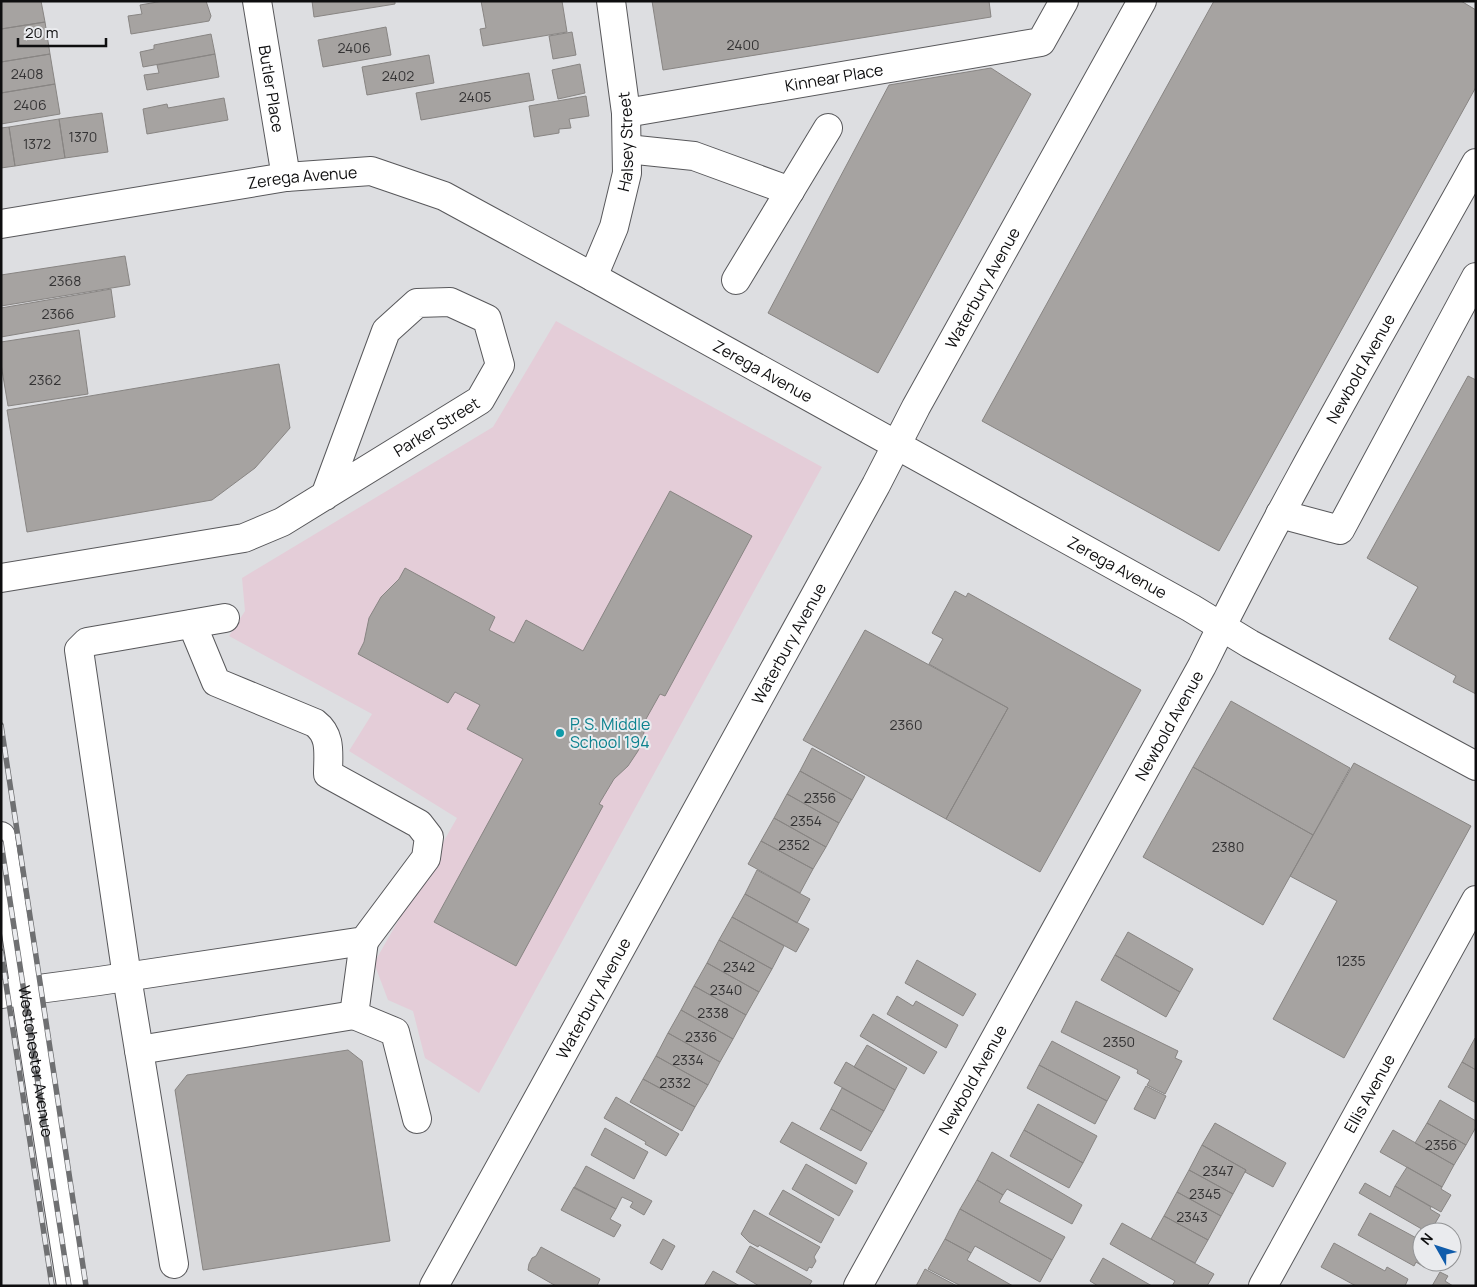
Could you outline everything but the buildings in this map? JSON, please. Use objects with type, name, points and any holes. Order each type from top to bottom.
[{"type":"street","name":"Butler Place","points":[[257,1],[286,177]]},
{"type":"street","name":"Halsey Street","points":[[594,277],[614,227],[627,173],[626,113],[611,1]]},
{"type":"street","name":"Waterbury Avenue","points":[[434,1286],[872,494],[916,407],[1142,1]]},
{"type":"street","name":"Kinnear Place","points":[[626,113],[1041,42],[1062,5]]},
{"type":"street","points":[[736,280],[828,128]]},
{"type":"street","points":[[627,150],[694,156],[790,191]]},
{"type":"street","name":"Newbold Avenue","points":[[858,1286],[1202,666],[1280,514],[1476,163]]},
{"type":"street","name":"Zerega Avenue","points":[[1,224],[286,177],[371,171],[444,196],[594,277],[1191,608],[1250,644],[1476,766]]},
{"type":"street","points":[[1280,514],[1340,530],[1476,277]]},
{"type":"street","name":"Parker Street","points":[[1,578],[244,538],[282,522],[325,496],[480,400],[500,365],[487,319],[450,302],[417,302],[386,331],[325,496]]},
{"type":"street","points":[[174,1264],[127,977],[79,650],[86,642],[225,618]]},
{"type":"street","points":[[192,624],[216,682],[315,723],[324,729],[328,741],[328,774],[419,824],[428,837],[426,858],[364,941],[354,1016]]},
{"type":"street","name":"Westchester Avenue","points":[[1,836],[13,992],[71,1286]]},
{"type":"street","name":"Ellis Avenue","points":[[1263,1286],[1476,900]]},
{"type":"street","points":[[13,992],[127,977],[364,941]]},
{"type":"street","points":[[139,1050],[354,1016],[395,1032],[417,1119]]},
{"type":"shaded area","points":[[556,321],[822,467],[479,1093],[425,1058],[413,1011],[388,1000],[374,963],[457,818],[349,751],[372,714],[229,636],[245,611],[242,578],[493,427]]},
{"type":"railway","points":[[1,725],[86,1286]]},
{"type":"railway","points":[[1,842],[69,1286]]},
{"type":"railway","points":[[1,951],[52,1286]]},
{"type":"place","name":"P. S. Middle School 194","points":[[560,733]]}]
